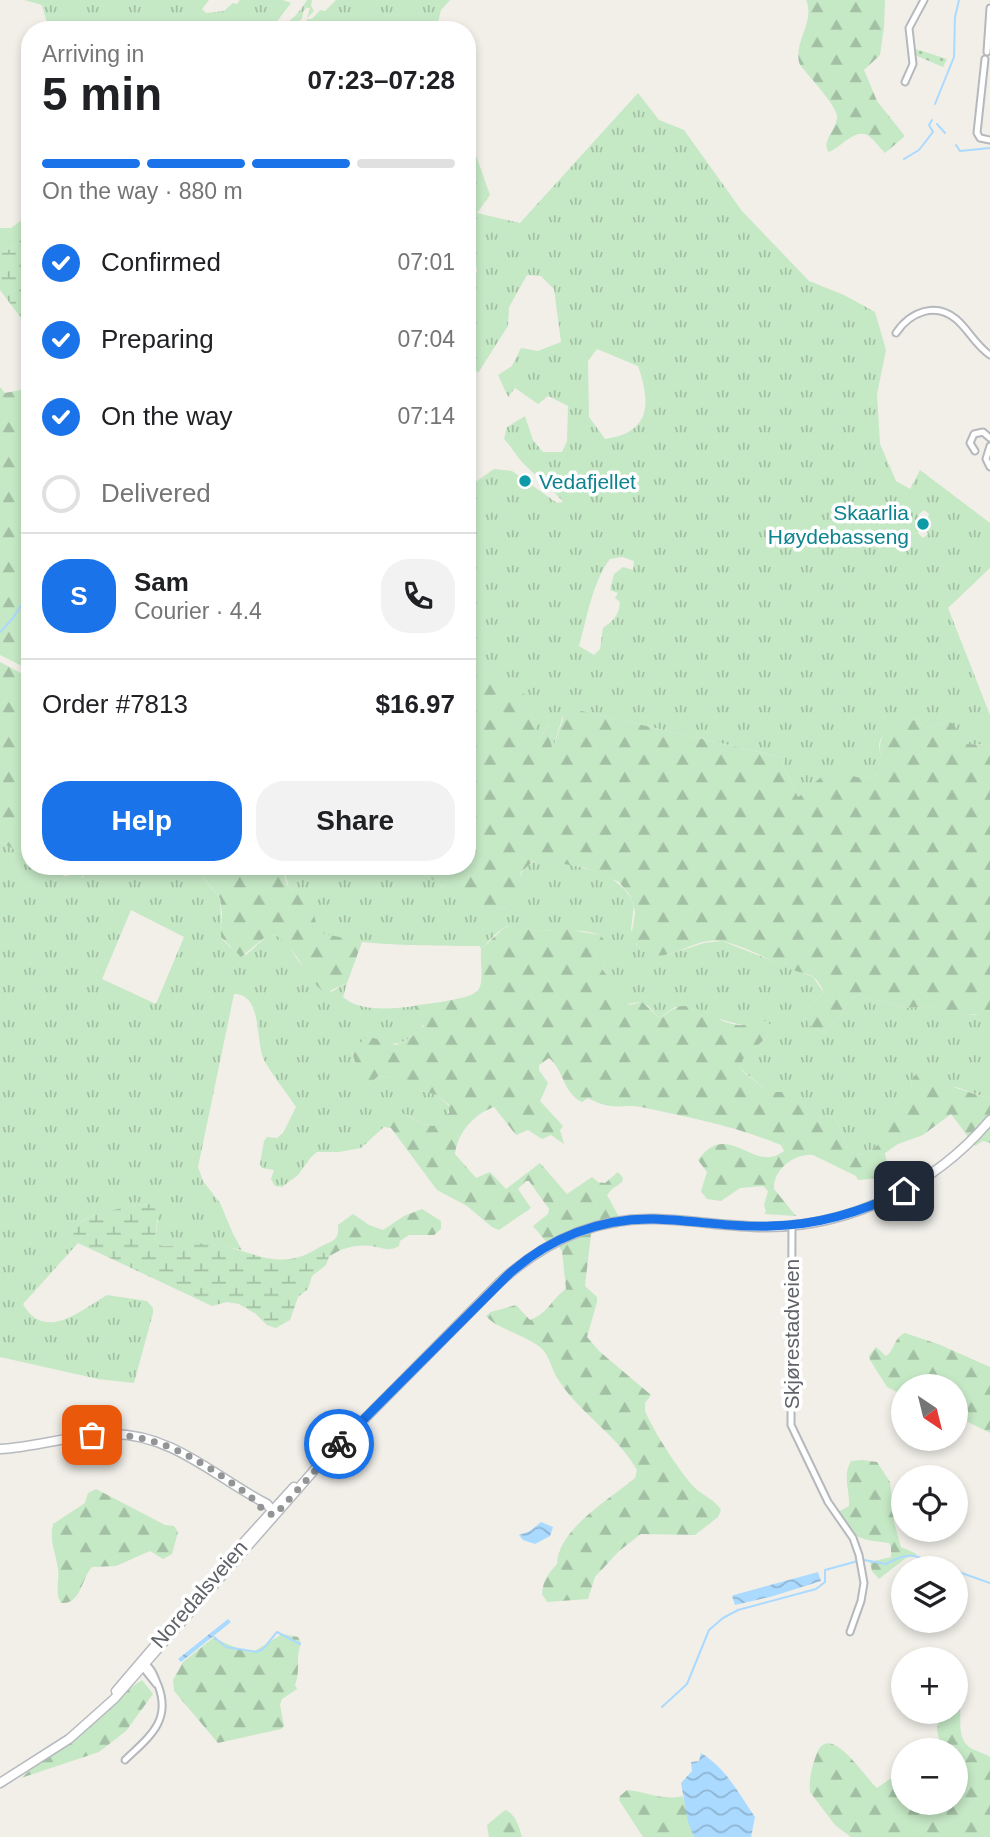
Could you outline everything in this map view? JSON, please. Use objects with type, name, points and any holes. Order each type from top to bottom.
[{"type":"main road","name":"Noredalsveien","points":[[0,1783],[54,1749],[100,1711],[143,1665],[272,1512],[499,1283],[530,1257],[560,1239],[605,1224],[639,1219],[751,1226],[792,1225],[816,1222],[857,1211],[904,1191],[947,1163],[990,1120]]},
{"type":"main road","points":[[0,1449],[92,1435],[136,1436],[177,1449],[272,1512]]},
{"type":"street","points":[[905,82],[913,64],[909,28],[924,0]]},
{"type":"street","points":[[990,8],[977,133],[980,138],[990,140]]},
{"type":"street","points":[[896,333],[914,314],[928,310],[942,312],[957,320],[976,344],[990,355]]},
{"type":"street","points":[[975,451],[970,443],[974,434],[982,432],[990,438]]},
{"type":"street","points":[[990,446],[986,459],[990,467]]},
{"type":"street","name":"Skjørestadveien","points":[[792,1225],[791,1425],[828,1502],[853,1538],[859,1555],[864,1583],[850,1632]]},
{"type":"street","name":"Noredalsveien","points":[[125,1759],[147,1739],[162,1715],[163,1697],[143,1665]]},
{"type":"green space","points":[[24,0],[209,0],[202,9],[206,13],[224,11],[240,0],[283,0],[291,3],[277,21],[46,21],[42,5]]},
{"type":"green space","points":[[307,0],[312,0],[314,11],[307,18],[310,8],[307,7],[302,19],[289,21]]},
{"type":"green space","points":[[336,0],[450,0],[441,10],[438,21],[305,21],[312,19],[320,10],[325,11]]},
{"type":"green space","points":[[806,0],[885,0],[880,55],[864,70],[877,101],[904,135],[885,153],[864,134],[854,136],[829,152],[828,139],[837,116],[827,98],[800,65],[798,57],[808,16]]},
{"type":"green space","points":[[915,49],[947,59],[943,67],[915,55]]},
{"type":"green space","points":[[638,93],[659,120],[684,130],[742,211],[809,281],[844,295],[875,312],[886,350],[877,394],[880,444],[896,481],[910,489],[920,470],[990,523],[990,568],[948,608],[990,715],[990,745],[967,744],[948,721],[928,727],[921,724],[919,719],[886,732],[879,747],[881,767],[873,777],[833,776],[822,780],[798,797],[783,766],[785,758],[573,709],[565,709],[553,748],[549,747],[551,732],[548,725],[539,740],[531,737],[516,688],[476,666],[476,482],[494,469],[512,471],[557,503],[563,502],[523,463],[504,439],[507,427],[525,416],[533,440],[543,452],[562,452],[567,441],[568,406],[548,396],[538,404],[515,388],[508,397],[498,375],[512,366],[521,348],[538,351],[561,342],[554,289],[541,276],[527,275],[509,307],[508,326],[478,373],[476,370],[476,155],[490,195],[477,213],[520,223]],"holes":[[[597,349],[638,366],[645,392],[644,414],[631,430],[605,439],[589,417],[588,361]],[[924,510],[929,514],[925,528],[928,534],[923,538],[918,533],[921,520],[918,515]],[[622,557],[634,561],[633,570],[623,567],[614,574],[610,590],[618,593],[615,598],[620,602],[619,607],[615,617],[603,628],[600,649],[594,655],[579,646],[594,590],[610,559]]]},
{"type":"green space","points":[[21,221],[21,240],[14,247],[0,254],[0,228],[11,228]]},
{"type":"green space","points":[[21,240],[21,318],[0,290],[0,254],[14,247]]},
{"type":"green space","points":[[0,387],[5,393],[21,390],[21,666],[0,655]]},
{"type":"green space","points":[[0,662],[21,673],[21,852],[0,842]]},
{"type":"green space","points":[[476,666],[504,679],[541,707],[532,737],[539,740],[549,724],[550,747],[553,748],[563,711],[573,709],[785,758],[783,766],[798,797],[828,773],[838,772],[863,778],[876,775],[881,765],[881,739],[892,727],[902,723],[919,719],[921,724],[928,727],[948,721],[967,744],[990,745],[990,1011],[982,1014],[958,1015],[936,1006],[905,1008],[859,995],[849,1000],[839,1018],[823,1032],[811,1027],[805,1016],[809,1007],[824,993],[812,976],[720,941],[696,944],[674,953],[652,955],[631,938],[635,913],[629,894],[619,882],[586,868],[542,860],[532,862],[521,872],[515,901],[503,909],[466,902],[426,875],[476,875]]},
{"type":"green space","points":[[0,842],[21,852],[21,875],[82,878],[84,875],[205,875],[204,879],[220,898],[222,939],[230,947],[246,955],[268,935],[275,935],[285,941],[301,964],[331,992],[347,983],[343,997],[350,1002],[377,1008],[414,1006],[424,1023],[414,1035],[393,1044],[373,1037],[351,1051],[364,1087],[378,1076],[391,1078],[437,1095],[450,1107],[447,1115],[433,1126],[422,1124],[407,1115],[386,1125],[361,1148],[317,1152],[298,1175],[282,1187],[275,1186],[271,1179],[274,1170],[262,1168],[260,1164],[264,1141],[267,1137],[277,1138],[283,1133],[296,1107],[264,1060],[250,1002],[243,996],[234,994],[198,1167],[203,1181],[220,1203],[242,1250],[213,1244],[162,1246],[155,1239],[158,1220],[147,1204],[98,1214],[78,1225],[74,1233],[78,1243],[23,1304],[32,1315],[42,1321],[52,1322],[75,1315],[107,1295],[147,1301],[153,1308],[153,1313],[134,1383],[98,1379],[0,1357]],"holes":[[[131,910],[184,937],[156,1004],[102,979]]]},
{"type":"green space","points":[[542,860],[595,871],[618,884],[634,905],[631,929],[636,945],[646,952],[667,955],[704,943],[722,941],[813,977],[824,993],[809,1007],[805,1018],[815,1030],[823,1032],[839,1018],[849,1000],[859,995],[905,1008],[936,1006],[975,1015],[990,1011],[990,1099],[959,1088],[912,1078],[911,1091],[883,1120],[878,1145],[866,1154],[854,1155],[833,1116],[815,1118],[793,1092],[769,1092],[741,1068],[743,1059],[771,1033],[675,1007],[659,1018],[648,1006],[639,1002],[627,1004],[602,969],[611,951],[600,935],[582,931],[528,929],[512,925],[499,931],[481,949],[480,946],[348,941],[321,933],[313,919],[310,902],[289,888],[285,875],[424,875],[435,880],[454,896],[479,906],[503,909],[515,901],[521,875],[528,865]]},
{"type":"green space","points":[[66,875],[84,875],[78,881]]},
{"type":"green space","points":[[201,875],[285,875],[290,889],[309,901],[321,933],[362,942],[347,983],[325,993],[287,945],[274,935],[264,938],[241,957],[221,937],[220,898]]},
{"type":"green space","points":[[513,924],[532,930],[565,929],[600,935],[612,949],[602,969],[629,1005],[642,1002],[659,1018],[684,1006],[698,1009],[731,1024],[743,1025],[761,1021],[769,1023],[773,1028],[771,1033],[743,1059],[743,1072],[769,1092],[793,1092],[815,1118],[833,1116],[854,1155],[866,1154],[878,1145],[882,1120],[891,1108],[911,1091],[915,1075],[925,1074],[947,1085],[990,1099],[990,1143],[983,1141],[975,1146],[951,1114],[923,1135],[898,1144],[885,1153],[888,1170],[882,1176],[858,1180],[856,1176],[813,1155],[792,1160],[777,1175],[774,1189],[796,1216],[764,1214],[768,1191],[763,1186],[740,1188],[721,1201],[707,1199],[701,1191],[707,1172],[698,1160],[709,1149],[720,1144],[731,1145],[762,1157],[773,1157],[784,1151],[781,1145],[732,1128],[638,1106],[605,1105],[588,1098],[582,1102],[571,1093],[549,1058],[539,1065],[539,1070],[548,1083],[540,1101],[563,1126],[560,1130],[564,1144],[551,1135],[542,1139],[528,1130],[516,1135],[494,1107],[480,1114],[463,1131],[455,1154],[476,1178],[490,1172],[506,1189],[540,1163],[567,1194],[592,1177],[605,1183],[618,1172],[623,1178],[607,1195],[620,1219],[620,1227],[591,1234],[585,1286],[597,1297],[597,1302],[587,1337],[599,1351],[651,1395],[645,1403],[645,1411],[661,1441],[696,1489],[716,1503],[721,1510],[718,1517],[695,1535],[641,1534],[619,1551],[595,1577],[588,1599],[547,1602],[542,1594],[545,1581],[557,1564],[566,1539],[587,1516],[635,1478],[637,1470],[619,1445],[565,1389],[541,1348],[486,1316],[516,1305],[530,1320],[542,1314],[566,1289],[562,1251],[559,1247],[548,1244],[533,1226],[548,1214],[549,1209],[529,1181],[526,1181],[518,1189],[531,1208],[499,1230],[467,1206],[437,1190],[391,1128],[384,1127],[388,1118],[399,1111],[422,1124],[433,1126],[449,1113],[449,1105],[437,1095],[407,1087],[391,1078],[378,1076],[364,1087],[351,1051],[368,1036],[396,1045],[410,1038],[424,1026],[414,1006],[475,993],[481,981],[481,949],[503,929]]},
{"type":"green space","points":[[150,1204],[158,1212],[155,1239],[162,1246],[212,1244],[277,1259],[290,1259],[318,1248],[329,1257],[326,1265],[312,1276],[308,1289],[298,1297],[290,1320],[276,1328],[267,1325],[256,1314],[239,1304],[227,1302],[212,1306],[78,1243],[73,1237],[75,1227],[91,1217]]},
{"type":"green space","points":[[422,1209],[441,1221],[441,1229],[434,1235],[409,1235],[400,1241],[399,1246],[392,1249],[349,1247],[329,1257],[318,1248],[336,1238],[338,1225],[353,1214],[369,1225],[383,1230],[404,1216]]},
{"type":"green space","points":[[905,1333],[990,1367],[990,1433],[968,1422],[968,1374],[891,1374],[891,1389],[887,1387],[869,1356],[876,1347],[886,1356]]},
{"type":"green space","points":[[851,1461],[877,1462],[890,1482],[891,1542],[900,1542],[901,1547],[917,1554],[891,1556],[889,1543],[858,1536],[835,1514],[849,1506],[847,1478]]},
{"type":"green space","points":[[96,1489],[165,1525],[174,1526],[178,1532],[172,1554],[163,1559],[150,1551],[116,1566],[92,1567],[77,1596],[68,1603],[61,1603],[52,1541],[53,1524],[85,1503],[88,1493]]},
{"type":"green space","points":[[891,1557],[891,1570],[879,1579],[872,1571],[870,1562]]},
{"type":"green space","points":[[282,1634],[298,1637],[301,1643],[295,1685],[297,1689],[282,1699],[280,1705],[284,1726],[281,1729],[218,1743],[174,1691],[173,1680],[183,1662],[213,1638],[253,1652]]},
{"type":"green space","points":[[142,1680],[153,1694],[126,1731],[99,1752],[21,1778],[120,1695]]},
{"type":"green space","points":[[938,1724],[960,1724],[963,1738],[939,1738]]},
{"type":"green space","points":[[823,1745],[839,1747],[877,1788],[891,1778],[891,1815],[968,1815],[968,1746],[990,1757],[990,1837],[851,1837],[835,1825],[810,1792],[812,1767],[817,1753]]},
{"type":"green space","points":[[627,1790],[662,1797],[682,1796],[694,1837],[643,1837],[619,1800]]},
{"type":"green space","points":[[505,1810],[514,1817],[522,1837],[489,1837],[487,1825]]},
{"type":"water","points":[[541,1522],[553,1527],[550,1536],[535,1544],[523,1540],[519,1535],[530,1531]]},
{"type":"water","points":[[818,1572],[821,1581],[735,1605],[734,1595]]},
{"type":"water","points":[[228,1619],[231,1622],[181,1662],[178,1659]]},
{"type":"water","points":[[701,1753],[725,1774],[755,1817],[751,1837],[694,1837],[688,1822],[681,1783],[692,1771],[691,1762],[699,1761]]},
{"type":"waterway","points":[[935,104],[954,57],[955,17],[959,0]]},
{"type":"waterway","points":[[904,159],[919,150],[933,132],[929,125],[932,120]]},
{"type":"waterway","points":[[937,124],[945,133]]},
{"type":"waterway","points":[[956,145],[960,151],[990,148]]},
{"type":"waterway","points":[[0,632],[21,606]]},
{"type":"waterway","points":[[864,1560],[886,1564],[891,1562]]},
{"type":"waterway","points":[[662,1707],[687,1684],[709,1630],[723,1618],[738,1610],[816,1589],[825,1582],[825,1570],[858,1561]]},
{"type":"waterway","points":[[968,1575],[990,1583]]},
{"type":"waterway","points":[[214,1637],[226,1647],[257,1652],[263,1649],[277,1632],[300,1644]]},
{"type":"way so far","points":[[92,1435],[125,1434],[163,1443],[186,1454],[249,1495],[268,1514],[275,1515],[339,1444]]},
{"type":"place","name":"Vedafjellet","points":[[525,481]]},
{"type":"place","name":"Skaarlia Høydebasseng","points":[[923,524]]},
{"type":"route","points":[[339,1444],[509,1274],[530,1257],[560,1239],[588,1228],[639,1219],[751,1226],[808,1223],[867,1208],[904,1191]]}]
